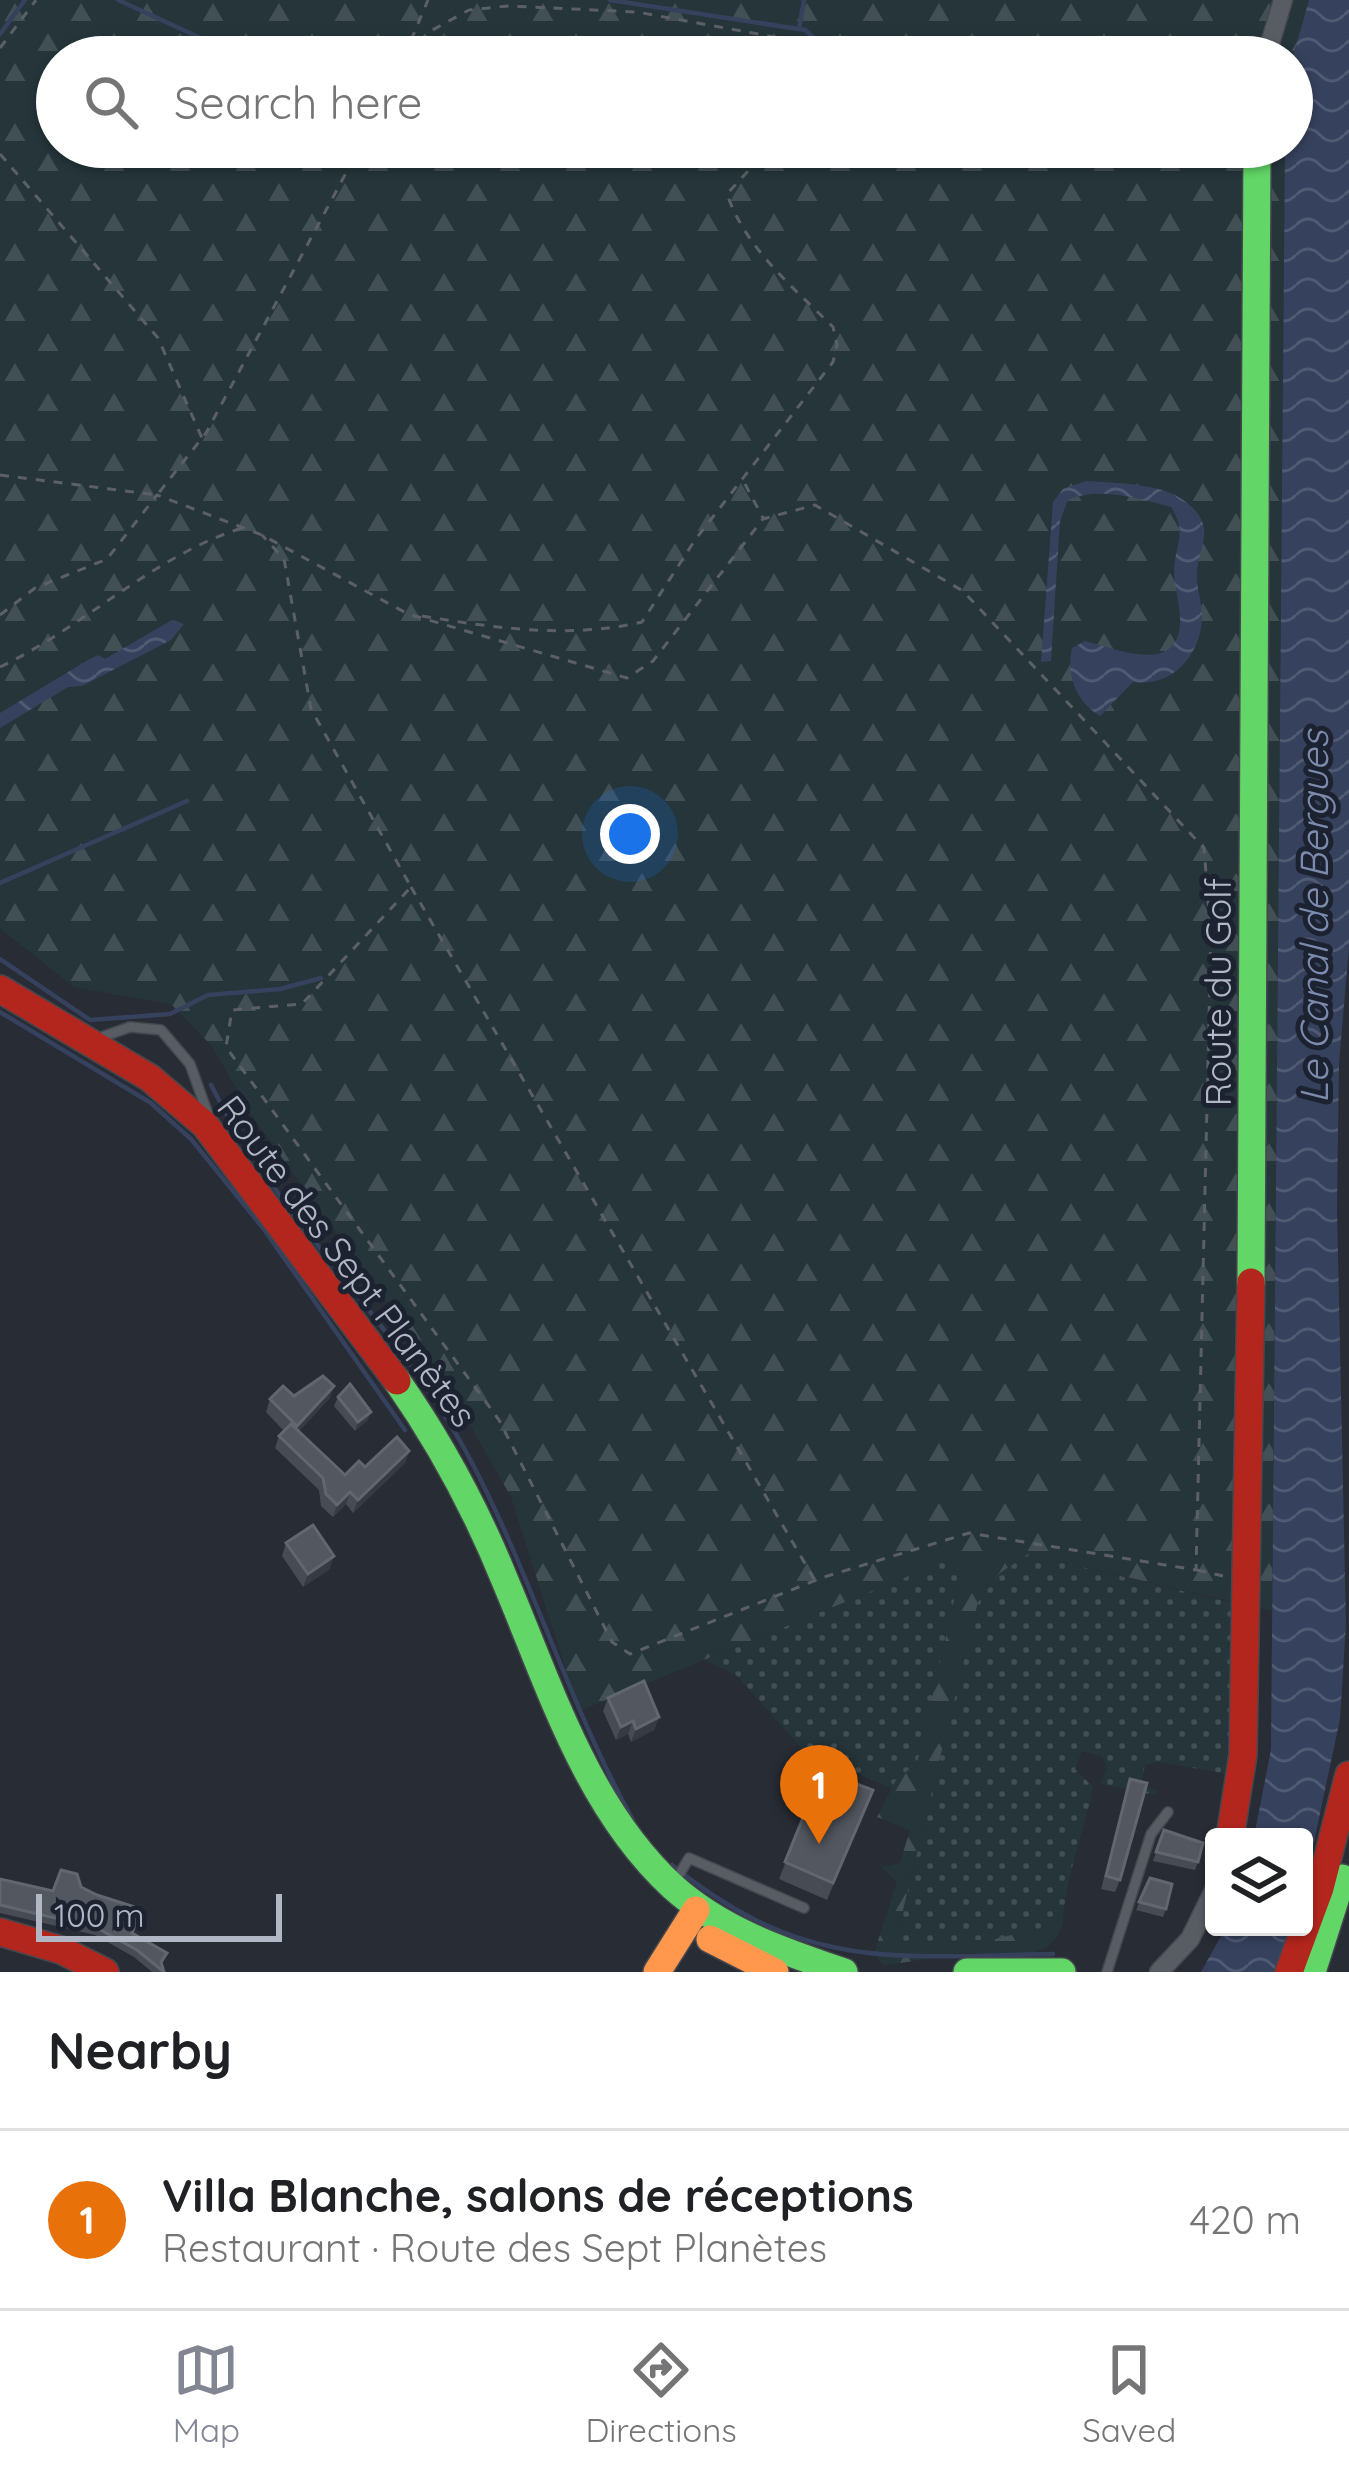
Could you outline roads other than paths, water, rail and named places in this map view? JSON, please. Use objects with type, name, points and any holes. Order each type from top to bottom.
[{"type":"main road","name":"Route du Golf","points":[[1232,1828],[1243,1766],[1255,1038],[1257,168]]},
{"type":"main road","name":"Route des Sept Planètes","points":[[0,988],[170,1092],[213,1134],[441,1446],[604,1805],[676,1878],[692,1916]]},
{"type":"main road","name":"Route des Sept Planètes","points":[[537,1662],[605,1831],[638,1875],[748,1959],[775,1972]]},
{"type":"main road","points":[[1289,1972],[1337,1884],[1349,1775]]},
{"type":"main road","points":[[1312,1972],[1349,1843]]},
{"type":"main road","points":[[657,1972],[692,1916]]},
{"type":"main road","points":[[0,1932],[61,1950],[105,1972]]},
{"type":"main road","name":"Route des Sept Planètes","points":[[748,1959],[844,1972]]},
{"type":"main road","points":[[967,1972],[1062,1972]]},
{"type":"street","points":[[1272,36],[1283,0]]},
{"type":"street","points":[[1160,1972],[1190,1939],[1205,1908]]},
{"type":"lane","points":[[90,1042],[130,1027],[166,1034],[194,1072],[213,1134]]},
{"type":"lane","points":[[1107,1972],[1151,1834],[1168,1812]]},
{"type":"lane","points":[[676,1878],[689,1858],[804,1908]]},
{"type":"water","name":"Le Canal de Bergues","points":[[1309,0],[1349,0],[1349,947],[1339,1063],[1337,1208],[1346,1624],[1340,1719],[1313,1846],[1313,1828],[1256,1828],[1271,1749],[1285,168],[1313,168],[1313,36],[1299,36]]},
{"type":"water","points":[[1086,481],[1165,491],[1196,512],[1204,530],[1197,578],[1202,610],[1197,643],[1172,674],[1133,682],[1100,716],[1075,687],[1072,648],[1085,641],[1146,655],[1171,647],[1180,616],[1174,569],[1180,531],[1171,507],[1107,494],[1068,500],[1060,521],[1051,661],[1041,662],[1053,502],[1063,489]]},
{"type":"water","points":[[172,620],[184,624],[171,640],[82,686],[68,687],[0,728],[0,713],[88,660],[98,655],[105,659]]},
{"type":"water","points":[[1221,1936],[1289,1936],[1275,1972],[1201,1972]]},
{"type":"waterway","points":[[0,34],[25,0]]},
{"type":"waterway","points":[[118,0],[196,36]]},
{"type":"waterway","points":[[610,0],[805,30],[812,36]]},
{"type":"waterway","points":[[799,29],[804,0]]},
{"type":"waterway","points":[[0,883],[187,801]]},
{"type":"waterway","points":[[0,959],[90,1020],[170,1014],[208,995],[280,989],[321,978]]},
{"type":"waterway","points":[[0,1012],[151,1103],[191,1139],[263,1228],[405,1430]]},
{"type":"waterway","points":[[211,1085],[270,1182],[410,1364],[471,1461],[589,1732],[633,1820]]},
{"type":"waterway","points":[[672,1865],[720,1900],[809,1941],[897,1955],[1053,1954]]},
{"type":"place","name":"Villa Blanche, salons de réceptions","points":[[819,1844]]}]
